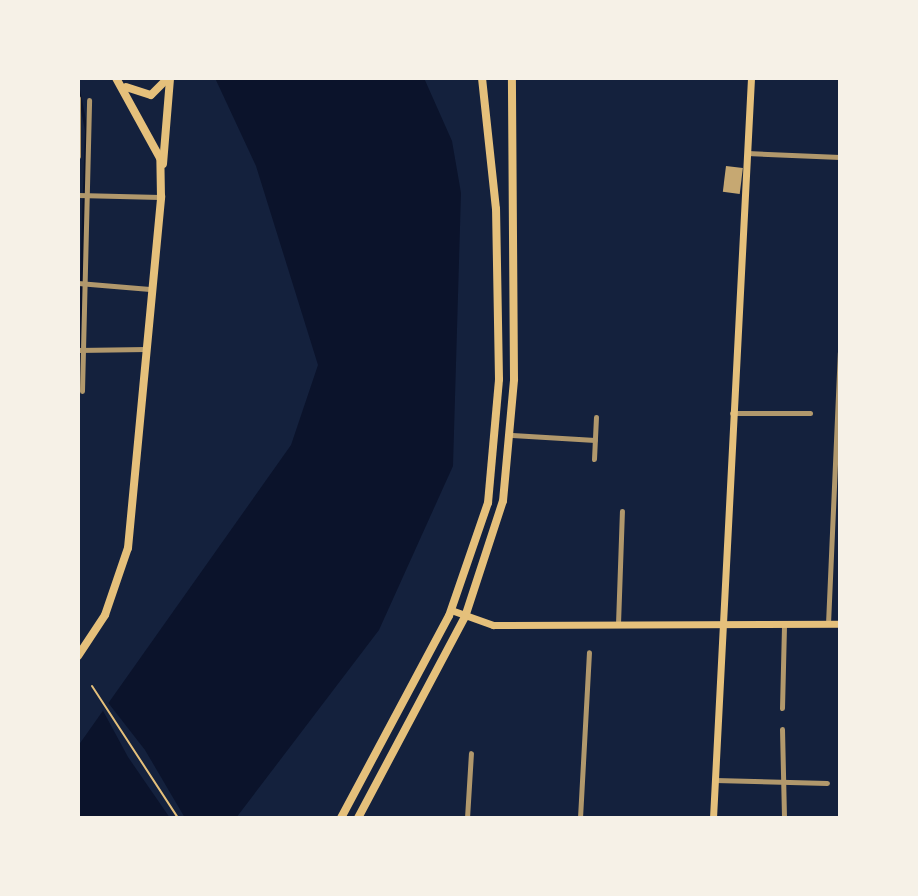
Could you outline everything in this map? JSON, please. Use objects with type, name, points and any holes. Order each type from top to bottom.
[{"type":"main road","points":[[116,78],[142,96],[169,78]]},
{"type":"main road","points":[[116,78],[162,169]]},
{"type":"main road","points":[[78,656],[114,597],[128,548],[169,78]]},
{"type":"main road","points":[[341,818],[451,610],[488,503],[497,439],[498,301],[482,78]]},
{"type":"main road","points":[[358,818],[465,617],[503,501],[512,435],[512,78]]},
{"type":"main road","points":[[713,818],[717,623],[751,78]]},
{"type":"main road","points":[[498,301],[513,300]]},
{"type":"main road","points":[[451,610],[493,625],[840,624]]},
{"type":"street","points":[[78,98],[78,156]]},
{"type":"street","points":[[82,391],[81,350],[87,283],[89,100]]},
{"type":"street","points":[[747,153],[840,157]]},
{"type":"street","points":[[78,195],[161,197]]},
{"type":"street","points":[[78,283],[150,289]]},
{"type":"street","points":[[81,350],[146,349]]},
{"type":"street","points":[[828,624],[840,352]]},
{"type":"street","points":[[731,413],[810,413]]},
{"type":"street","points":[[594,459],[596,417]]},
{"type":"street","points":[[512,435],[595,440]]},
{"type":"street","points":[[618,624],[622,511]]},
{"type":"street","points":[[782,708],[784,623]]},
{"type":"street","points":[[580,818],[589,652]]},
{"type":"street","points":[[782,729],[784,818]]},
{"type":"street","points":[[467,818],[471,753]]},
{"type":"street","points":[[715,780],[827,783]]},
{"type":"path","points":[[92,686],[178,818]]},
{"type":"water","points":[[215,78],[424,78],[452,141],[461,193],[453,466],[379,630],[236,818],[78,818],[78,746],[291,445],[318,365],[256,166]]},
{"type":"pier","points":[[106,700],[145,750],[185,818],[170,818],[128,757],[101,707]]},
{"type":"building","points":[[726,166],[743,168],[740,194],[723,192]]},
{"type":"waterway","points":[[78,89],[86,130],[78,371]]}]
